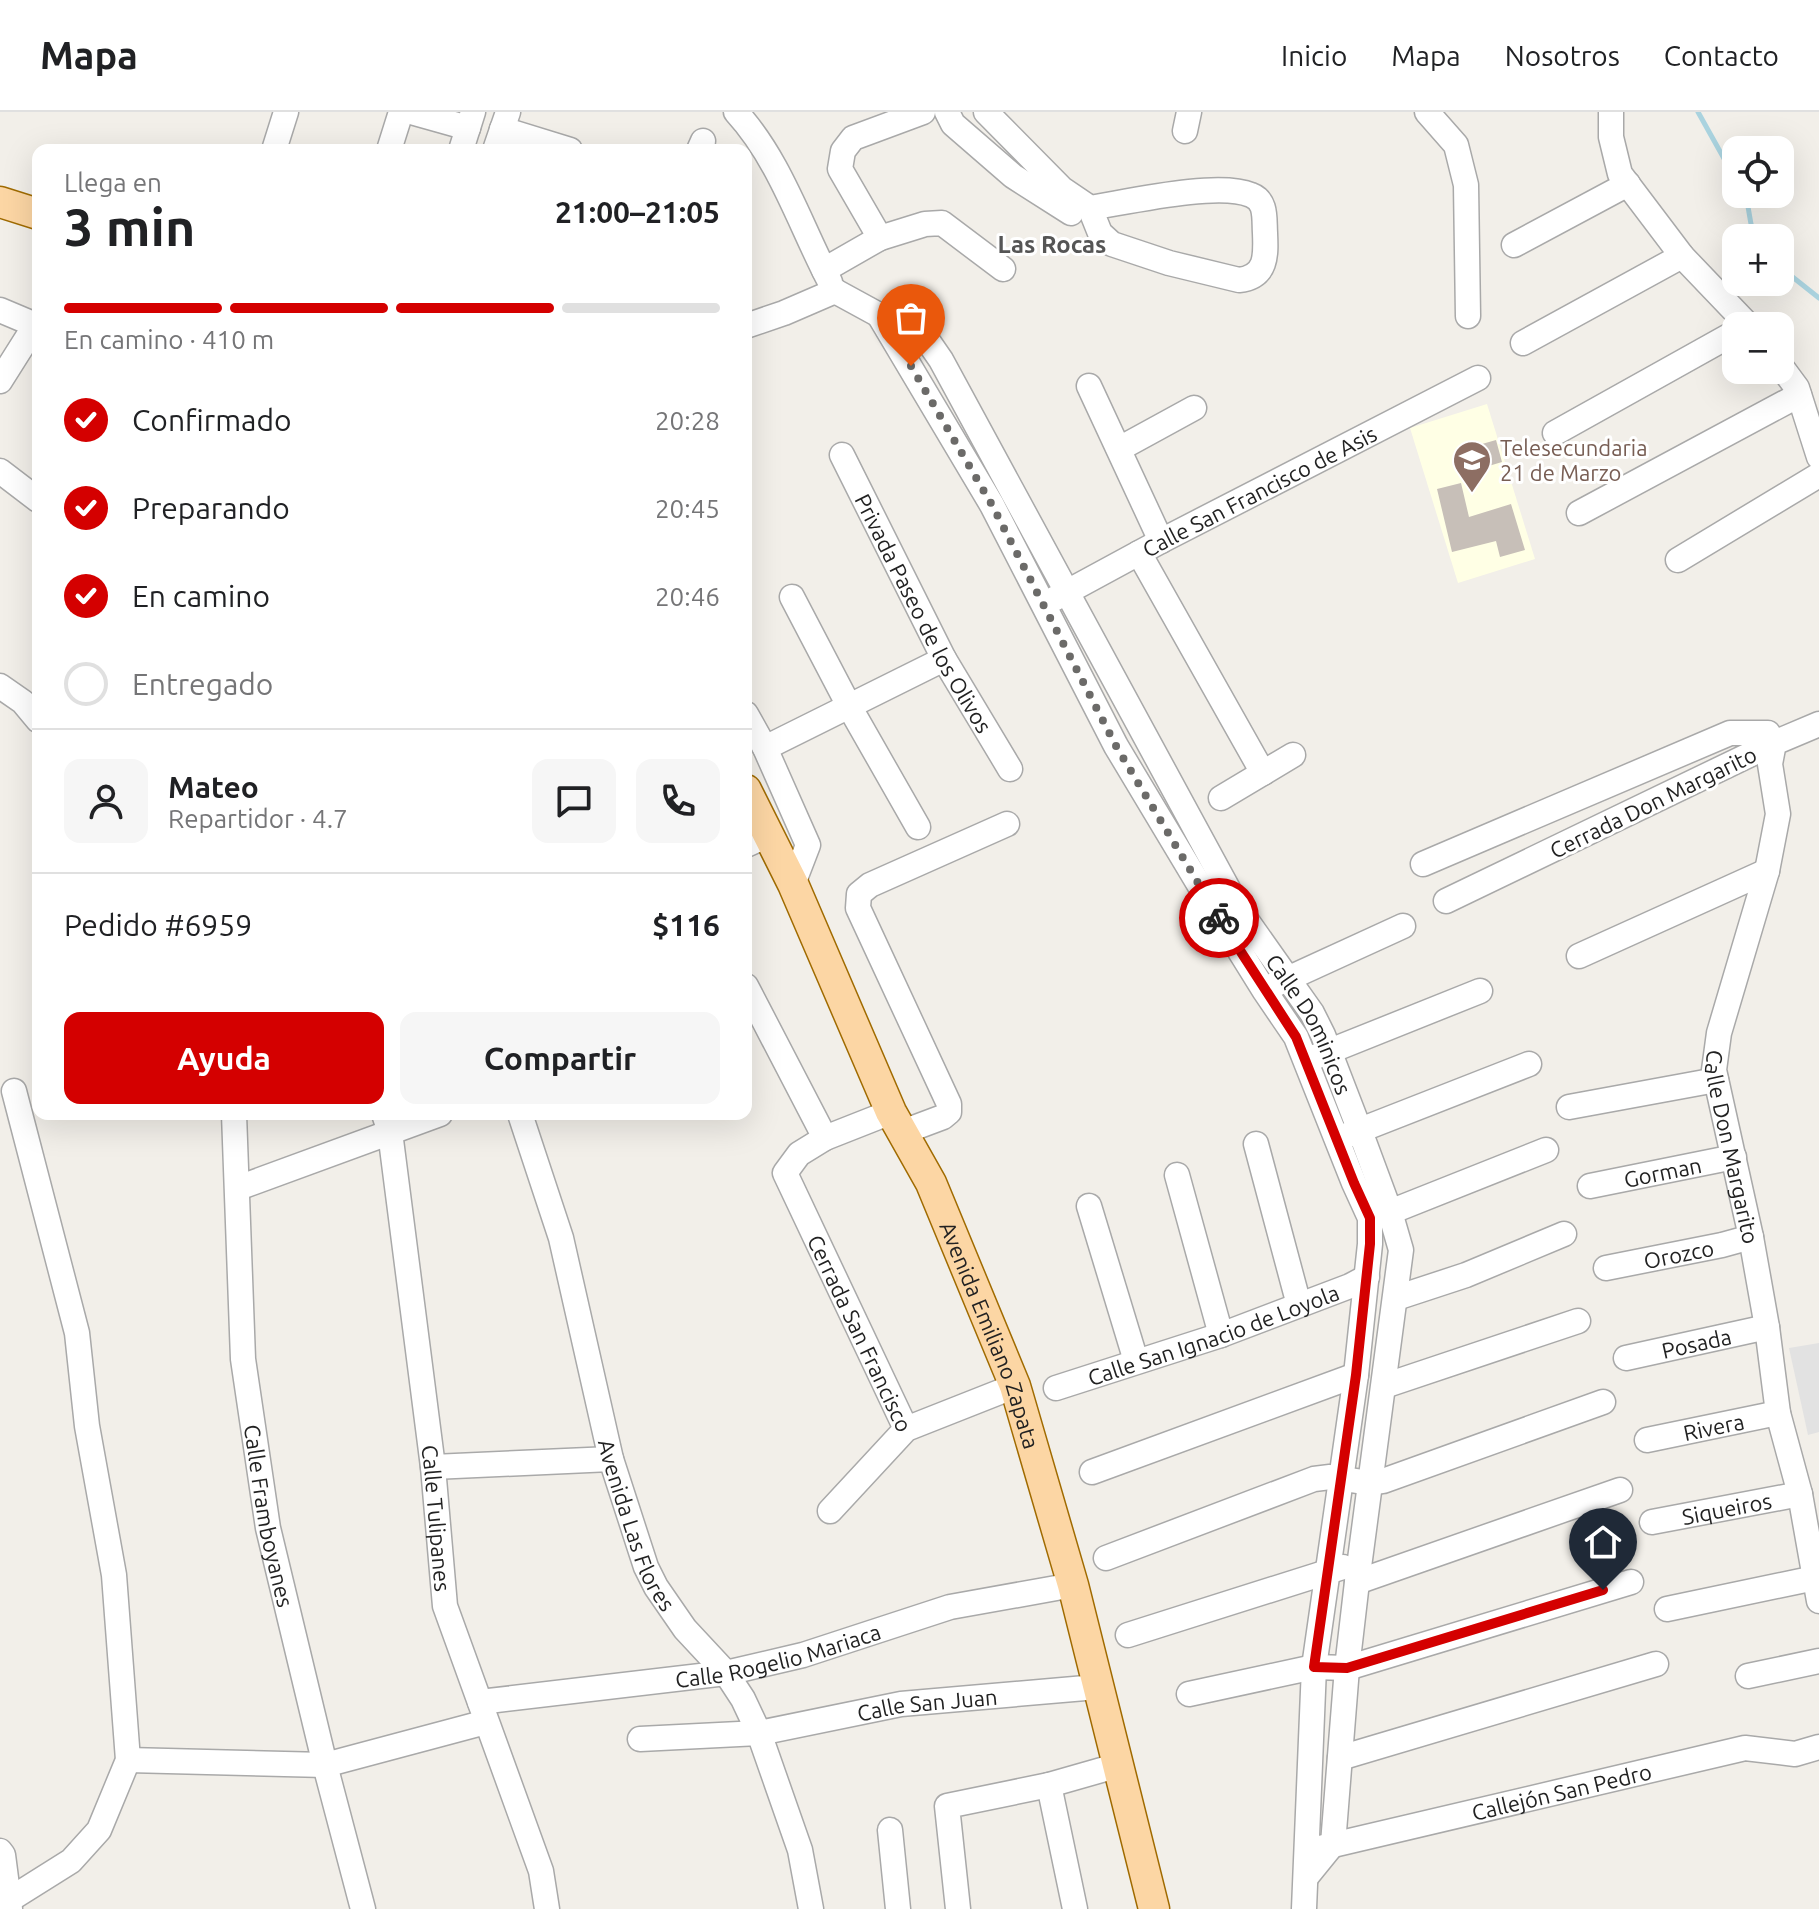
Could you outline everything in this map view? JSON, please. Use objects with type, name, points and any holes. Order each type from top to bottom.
[{"type":"main road","points":[[0,202],[32,212]]},
{"type":"main road","name":"Avenida Emiliano Zapata","points":[[752,817],[757,840],[793,884],[897,1122],[931,1183],[1015,1386],[1073,1585],[1154,1909]]},
{"type":"street","points":[[276,144],[286,112]]},
{"type":"street","points":[[391,144],[401,112]]},
{"type":"street","points":[[411,112],[467,130]]},
{"type":"street","points":[[736,112],[781,177],[829,280]]},
{"type":"street","points":[[880,238],[840,169],[843,151],[853,138],[923,112]]},
{"type":"street","points":[[947,112],[953,124],[1013,176],[1056,202],[1112,244],[1169,263],[1239,280],[1250,279],[1259,272],[1266,257],[1264,210],[1260,199],[1251,194],[1235,191],[1189,192],[1090,208]]},
{"type":"street","points":[[986,112],[1062,189],[1090,208],[1100,233]]},
{"type":"street","points":[[1427,112],[1456,145],[1466,185],[1468,316]]},
{"type":"street","points":[[1611,112],[1611,137],[1620,174],[1682,256],[1732,312]]},
{"type":"street","points":[[502,130],[550,144]]},
{"type":"street","points":[[1514,245],[1628,184]]},
{"type":"street","points":[[752,324],[784,313],[880,238],[925,224],[942,223],[1003,269]]},
{"type":"street","points":[[1523,343],[1682,256]]},
{"type":"street","name":"Calle Dominicos","points":[[829,280],[879,315],[992,505],[1116,746],[1264,990],[1296,1037],[1305,1061],[1390,1212],[1401,1250],[1347,1668],[1333,1844]]},
{"type":"street","points":[[0,310],[32,323]]},
{"type":"street","name":"Calle Dominicos","points":[[879,315],[907,320],[921,331],[941,360],[1240,911],[1312,1013],[1330,1052],[1370,1218],[1370,1244],[1356,1375],[1314,1667],[1304,1909]]},
{"type":"street","points":[[0,381],[32,333]]},
{"type":"street","points":[[1555,433],[1722,340]]},
{"type":"street","name":"Calle San Francisco de Asis","points":[[1043,604],[1478,378]]},
{"type":"street","points":[[1794,384],[1819,457]]},
{"type":"street","points":[[1089,386],[1161,541]]},
{"type":"street","points":[[1579,513],[1799,395]]},
{"type":"street","points":[[1119,449],[1194,408]]},
{"type":"street","name":"Privada Paseo de los Olivos","points":[[842,455],[944,659],[1010,769]]},
{"type":"street","points":[[0,471],[32,495]]},
{"type":"street","points":[[1678,560],[1819,475]]},
{"type":"street","points":[[1139,553],[1263,773]]},
{"type":"street","points":[[792,597],[918,827]]},
{"type":"street","points":[[765,748],[944,659]]},
{"type":"street","points":[[0,686],[23,702],[32,713]]},
{"type":"street","points":[[1774,743],[1819,724]]},
{"type":"street","points":[[752,725],[808,845],[793,884]]},
{"type":"street","name":"Cerrada Don Margarito","points":[[1423,864],[1730,733],[1768,733],[1774,743],[1446,901]]},
{"type":"street","name":"Calle Don Margarito","points":[[1774,743],[1770,764],[1778,814],[1767,871],[1719,1033],[1714,1070],[1751,1237],[1778,1413],[1800,1494],[1817,1590]]},
{"type":"street","points":[[1221,798],[1293,755]]},
{"type":"street","points":[[1166,829],[1187,816]]},
{"type":"street","points":[[752,998],[825,1138],[897,1122],[943,1117],[949,1112],[949,1104],[858,908],[859,894],[870,885],[1007,824]]},
{"type":"street","points":[[1579,956],[1767,871]]},
{"type":"street","points":[[1264,990],[1403,926]]},
{"type":"street","points":[[1305,1061],[1480,991]]},
{"type":"street","points":[[1348,1135],[1529,1064]]},
{"type":"street","points":[[1569,1107],[1716,1080]]},
{"type":"street","points":[[0,1851],[10,1904],[71,1861],[99,1830],[128,1760],[114,1575],[87,1426],[77,1333],[14,1091]]},
{"type":"street","name":"Calle Framboyanes","points":[[234,1120],[243,1359],[268,1528],[363,1909]]},
{"type":"street","name":"Avenida Las Flores","points":[[522,1120],[561,1238],[611,1459],[646,1567],[685,1629],[726,1673],[743,1699],[759,1733],[800,1850],[811,1909]]},
{"type":"street","points":[[238,1188],[387,1123]]},
{"type":"street","name":"Calle Tulipanes","points":[[387,1123],[433,1467],[445,1606],[541,1871],[547,1909]]},
{"type":"street","name":"Cerrada San Francisco","points":[[825,1138],[799,1154],[785,1173],[906,1429],[1015,1386]]},
{"type":"street","points":[[1256,1144],[1299,1305]]},
{"type":"street","points":[[1390,1212],[1546,1150]]},
{"type":"street","name":"Gorman","points":[[1590,1186],[1734,1157]]},
{"type":"street","points":[[1177,1175],[1221,1335]]},
{"type":"street","points":[[1089,1206],[1136,1361]]},
{"type":"street","points":[[1396,1298],[1466,1275],[1564,1234]]},
{"type":"street","name":"Orozco","points":[[1606,1268],[1751,1237]]},
{"type":"street","name":"Calle San Ignacio de Loyola","points":[[1056,1388],[1221,1335],[1367,1277]]},
{"type":"street","points":[[1384,1386],[1578,1321]]},
{"type":"street","name":"Posada","points":[[1626,1358],[1767,1327]]},
{"type":"street","points":[[1092,1472],[1356,1375]]},
{"type":"street","points":[[1106,1558],[1314,1479],[1383,1481],[1603,1402]]},
{"type":"street","name":"Rivera","points":[[1647,1440],[1778,1413]]},
{"type":"street","points":[[830,1511],[906,1429]]},
{"type":"street","points":[[433,1467],[611,1459]]},
{"type":"street","points":[[1128,1635],[1330,1570],[1358,1573],[1620,1490]]},
{"type":"street","name":"Siqueiros","points":[[1652,1522],[1800,1494]]},
{"type":"street","points":[[1189,1694],[1314,1667],[1347,1668],[1631,1582]]},
{"type":"street","name":"Calle Rogelio Mariaca","points":[[128,1760],[325,1765],[483,1712],[726,1673],[803,1655],[950,1607],[1073,1585]]},
{"type":"street","points":[[1667,1609],[1817,1590]]},
{"type":"street","points":[[1748,1676],[1819,1661]]},
{"type":"street","points":[[1340,1758],[1656,1664]]},
{"type":"street","name":"Calle San Juan","points":[[640,1739],[759,1733],[901,1704],[1097,1687]]},
{"type":"street","name":"Callejón San Pedro","points":[[1307,1865],[1333,1844],[1745,1748],[1795,1754],[1819,1747]]},
{"type":"street","points":[[958,1909],[947,1806],[1049,1785],[1119,1765]]},
{"type":"street","points":[[1049,1785],[1075,1909]]},
{"type":"street","points":[[890,1830],[898,1909]]},
{"type":"shaded area","name":"Telesecundaria 21 de Marzo","points":[[1487,404],[1535,559],[1458,583],[1410,428]]},
{"type":"shaded area","points":[[1819,1343],[1819,1432],[1808,1435],[1789,1348]]},
{"type":"building","points":[[1496,440],[1502,462],[1482,468],[1475,446]]},
{"type":"building","points":[[1461,483],[1469,517],[1511,504],[1525,550],[1500,557],[1496,541],[1452,552],[1437,489]]},
{"type":"waterway","points":[[1698,112],[1722,155]]},
{"type":"waterway","points":[[1749,208],[1751,224]]},
{"type":"waterway","points":[[1794,278],[1819,298]]},
{"type":"way so far","points":[[911,366],[992,505],[1116,746],[1219,918]]},
{"type":"place","name":"Telesecundaria 21 de Marzo","points":[[1472,494]]},
{"type":"district","name":"Las Rocas","points":[[1052,244]]},
{"type":"route","points":[[1219,918],[1296,1037],[1370,1218],[1356,1375],[1314,1667],[1347,1668],[1603,1590]]}]
